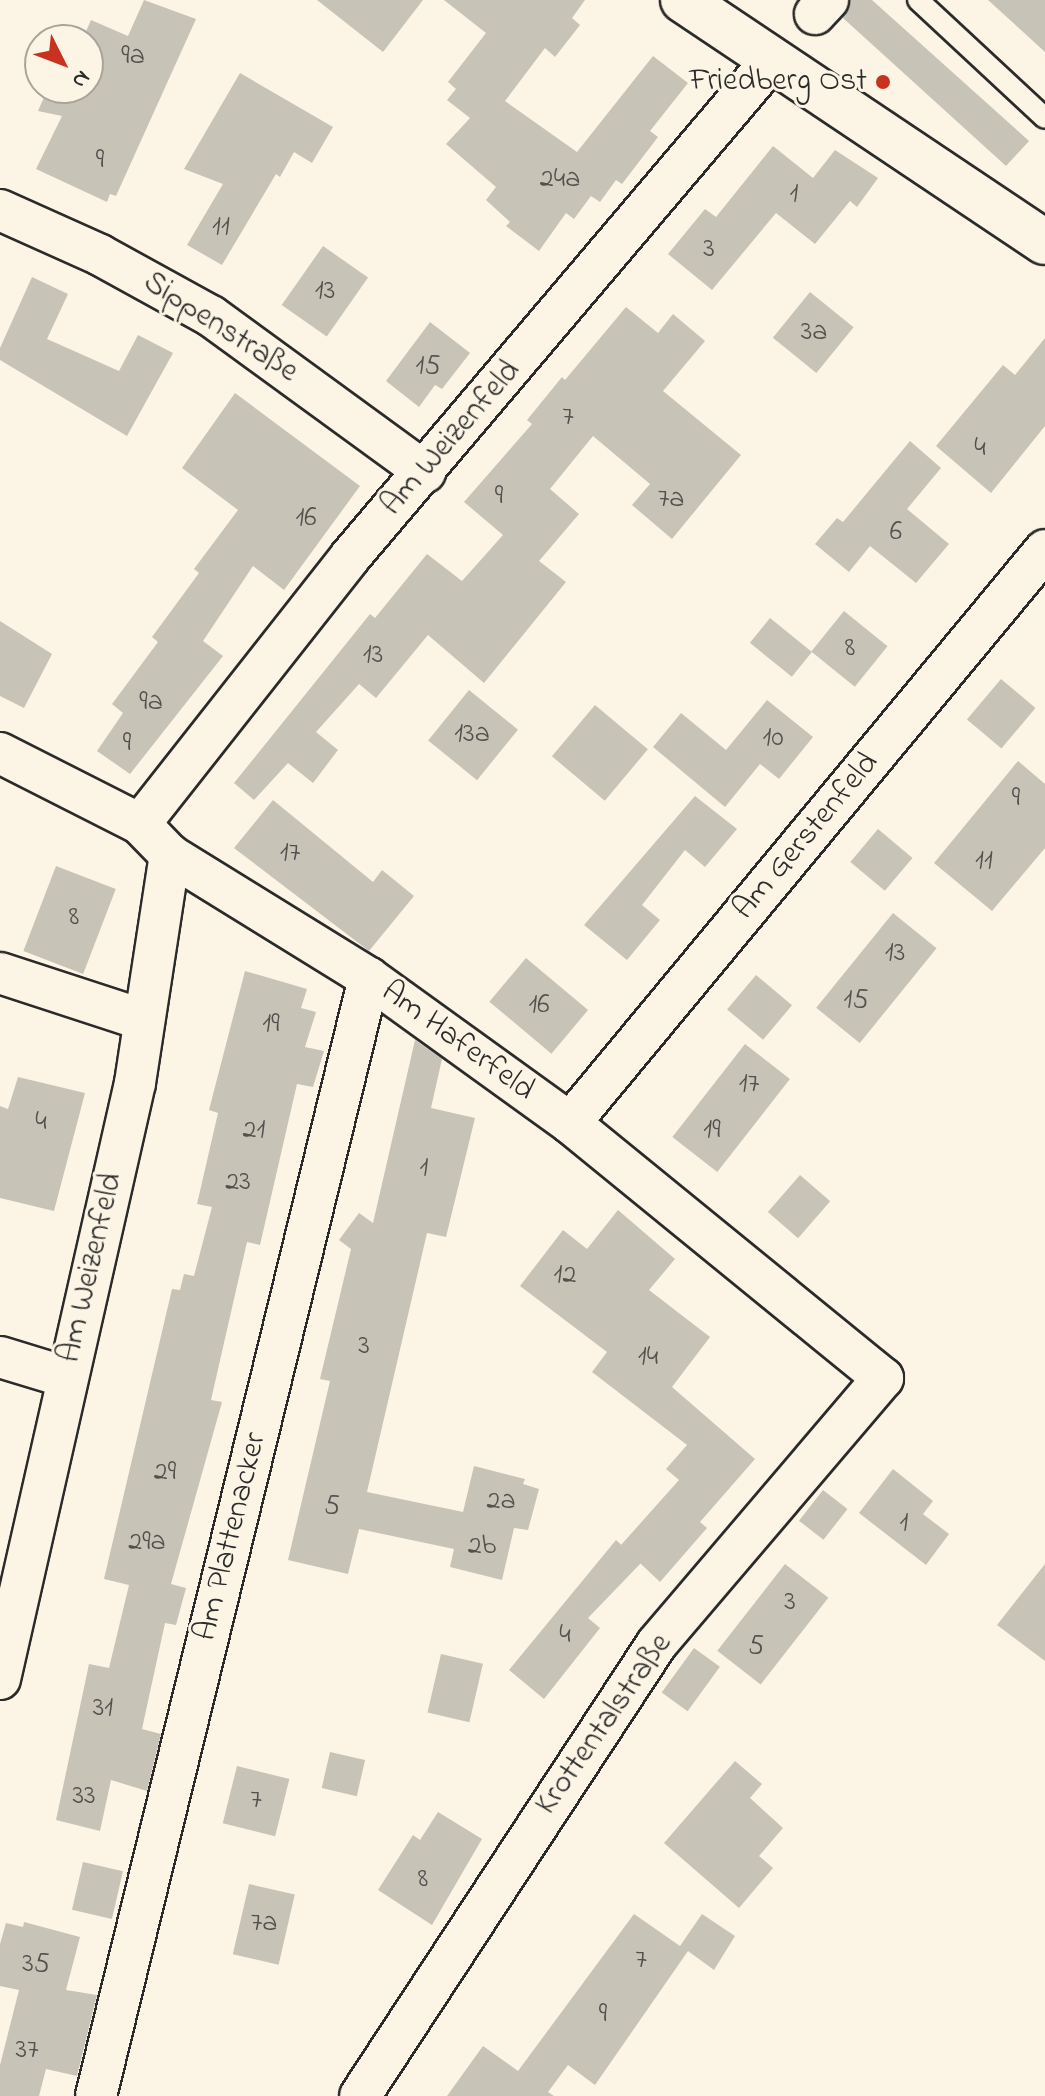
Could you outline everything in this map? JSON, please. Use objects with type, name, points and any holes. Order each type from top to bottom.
[{"type":"main road","points":[[683,0],[1045,242]]},
{"type":"street","name":"Am Weizenfeld","points":[[140,824],[350,557],[771,61]]},
{"type":"street","name":"Sippenstraße","points":[[0,210],[100,255],[211,316],[425,472]]},
{"type":"street","name":"Am Gerstenfeld","points":[[570,1123],[1045,550]]},
{"type":"street","name":"Am Haferfeld","points":[[0,753],[140,824],[170,855],[369,978],[570,1123],[883,1378]]},
{"type":"street","name":"Am Weizenfeld","points":[[0,1679],[128,1111],[170,855]]},
{"type":"street","points":[[0,973],[144,1020]]},
{"type":"street","name":"Am Plattenacker","points":[[96,2096],[369,978]]},
{"type":"street","points":[[0,1357],[66,1377]]},
{"type":"street","name":"Krottentalstraße","points":[[360,2096],[656,1645],[883,1378]]},
{"type":"lane","points":[[918,0],[1045,118]]},
{"type":"building","points":[[144,0],[196,19],[116,196],[110,194],[107,202],[36,169],[62,116],[38,111],[41,104],[104,104],[104,26],[128,36]]},
{"type":"building","points":[[317,0],[423,0],[383,52]]},
{"type":"building","points":[[444,0],[585,0],[572,18],[580,25],[555,57],[545,48],[505,101],[577,152],[653,56],[688,83],[650,131],[658,137],[622,184],[616,180],[600,202],[591,196],[574,219],[566,213],[539,251],[506,226],[510,222],[486,200],[496,187],[446,144],[470,118],[447,100],[456,89],[448,82],[486,33]]},
{"type":"building","points":[[850,0],[872,0],[1029,141],[1006,166],[843,18]]},
{"type":"building","points":[[988,0],[1045,0],[1045,52]]},
{"type":"building","points":[[240,73],[333,127],[312,163],[294,152],[280,177],[276,174],[222,265],[187,245],[223,184],[184,169]]},
{"type":"building","points":[[773,146],[813,178],[835,150],[878,178],[857,207],[850,201],[815,244],[776,213],[712,290],[668,254],[705,209],[716,217]]},
{"type":"building","points":[[323,246],[368,278],[327,337],[282,305]]},
{"type":"building","points":[[32,277],[68,294],[47,339],[119,371],[138,335],[173,353],[127,436],[0,360],[0,348]]},
{"type":"building","points":[[810,292],[854,327],[816,373],[773,338]]},
{"type":"building","points":[[626,307],[658,333],[673,314],[705,341],[663,391],[741,455],[672,539],[632,505],[650,484],[593,436],[550,489],[579,514],[539,561],[566,582],[484,683],[428,635],[376,698],[359,684],[316,732],[338,750],[313,783],[288,763],[254,800],[234,783],[370,614],[375,618],[427,554],[462,581],[503,535],[464,502],[532,424],[527,420],[562,377],[565,380]]},
{"type":"building","points":[[430,322],[470,353],[442,389],[435,385],[419,407],[386,381]]},
{"type":"building","points":[[1045,338],[1045,426],[991,493],[936,446],[1003,365],[1015,375]]},
{"type":"building","points":[[235,393],[360,486],[284,590],[253,566],[203,641],[223,656],[130,774],[97,751],[123,713],[112,704],[158,642],[152,637],[199,573],[194,569],[238,510],[182,468]]},
{"type":"building","points":[[910,441],[941,468],[907,509],[949,544],[916,583],[870,546],[849,572],[815,544],[837,518],[843,522]]},
{"type":"building","points":[[844,611],[888,646],[855,687],[811,651]]},
{"type":"building","points":[[770,618],[812,652],[792,677],[750,643]]},
{"type":"building","points":[[0,621],[52,654],[24,708],[0,696]]},
{"type":"building","points":[[1001,679],[1035,708],[1001,749],[967,720]]},
{"type":"building","points":[[469,690],[518,730],[477,780],[428,741]]},
{"type":"building","points":[[767,700],[813,737],[779,779],[760,764],[725,807],[653,747],[681,713],[726,750]]},
{"type":"building","points":[[595,705],[648,749],[605,801],[552,756]]},
{"type":"building","points":[[1018,761],[1045,784],[1045,848],[992,911],[934,863]]},
{"type":"building","points":[[695,796],[737,829],[705,867],[685,850],[642,905],[660,920],[627,960],[584,925]]},
{"type":"building","points":[[273,800],[373,882],[382,870],[414,896],[369,951],[234,848]]},
{"type":"building","points":[[878,829],[912,858],[885,891],[850,862]]},
{"type":"building","points":[[56,866],[116,889],[83,974],[23,951]]},
{"type":"building","points":[[893,913],[937,948],[860,1043],[816,1008]]},
{"type":"building","points":[[526,958],[588,1010],[551,1054],[489,1002]]},
{"type":"building","points":[[245,971],[307,989],[301,1008],[316,1012],[305,1047],[324,1051],[313,1087],[297,1084],[260,1245],[247,1242],[211,1400],[222,1402],[171,1584],[186,1588],[176,1625],[165,1623],[142,1729],[161,1734],[147,1791],[111,1780],[100,1831],[56,1820],[89,1664],[109,1668],[129,1585],[104,1579],[172,1289],[180,1290],[184,1274],[194,1276],[212,1207],[197,1204],[218,1113],[209,1110]]},
{"type":"building","points":[[756,975],[792,1005],[763,1040],[727,1009]]},
{"type":"building","points":[[415,1040],[442,1059],[431,1108],[475,1118],[446,1237],[427,1233],[367,1492],[463,1512],[474,1466],[525,1479],[523,1484],[539,1489],[528,1530],[514,1528],[502,1580],[450,1567],[454,1549],[359,1529],[348,1574],[288,1560],[330,1381],[320,1379],[351,1249],[339,1240],[359,1213],[373,1223]]},
{"type":"building","points":[[745,1044],[790,1079],[717,1172],[672,1137]]},
{"type":"building","points":[[18,1077],[85,1093],[54,1211],[0,1198],[0,1106],[8,1109]]},
{"type":"building","points":[[800,1175],[830,1201],[798,1238],[768,1212]]},
{"type":"building","points":[[618,1210],[675,1259],[649,1290],[710,1337],[672,1387],[755,1459],[700,1522],[707,1528],[660,1582],[621,1545],[679,1480],[666,1469],[687,1445],[592,1372],[607,1352],[520,1286],[563,1230],[587,1249]]},
{"type":"building","points":[[893,1469],[933,1501],[923,1514],[949,1534],[926,1565],[859,1513]]},
{"type":"building","points":[[823,1490],[847,1509],[823,1540],[799,1521]]},
{"type":"building","points":[[616,1540],[641,1563],[588,1618],[600,1628],[544,1699],[509,1670]]},
{"type":"building","points":[[785,1564],[828,1598],[761,1685],[717,1651]]},
{"type":"building","points":[[1045,1564],[1045,1661],[997,1625]]},
{"type":"building","points":[[694,1648],[720,1667],[688,1711],[662,1692]]},
{"type":"building","points":[[441,1654],[483,1664],[469,1722],[428,1712]]},
{"type":"building","points":[[330,1752],[365,1760],[357,1796],[322,1788]]},
{"type":"building","points":[[735,1761],[762,1784],[750,1798],[783,1828],[759,1856],[773,1868],[739,1908],[664,1843]]},
{"type":"building","points":[[237,1766],[289,1779],[275,1836],[223,1823]]},
{"type":"building","points":[[438,1812],[482,1839],[432,1925],[378,1890],[413,1835],[420,1840]]},
{"type":"building","points":[[83,1862],[123,1871],[112,1919],[72,1910]]},
{"type":"building","points":[[249,1884],[295,1895],[279,1965],[233,1954]]},
{"type":"building","points":[[634,1914],[680,1946],[702,1914],[735,1936],[714,1970],[688,1951],[595,2085],[568,2065],[548,2092],[554,2096],[447,2096],[483,2046],[518,2071]]},
{"type":"building","points":[[24,1922],[80,1937],[66,1990],[97,1995],[77,2076],[46,2069],[39,2096],[0,2096],[0,2065],[19,1990],[0,1986],[0,1944],[6,1923],[23,1927]]},
{"type":"place","name":"Friedberg Ost","points":[[883,82]]}]
